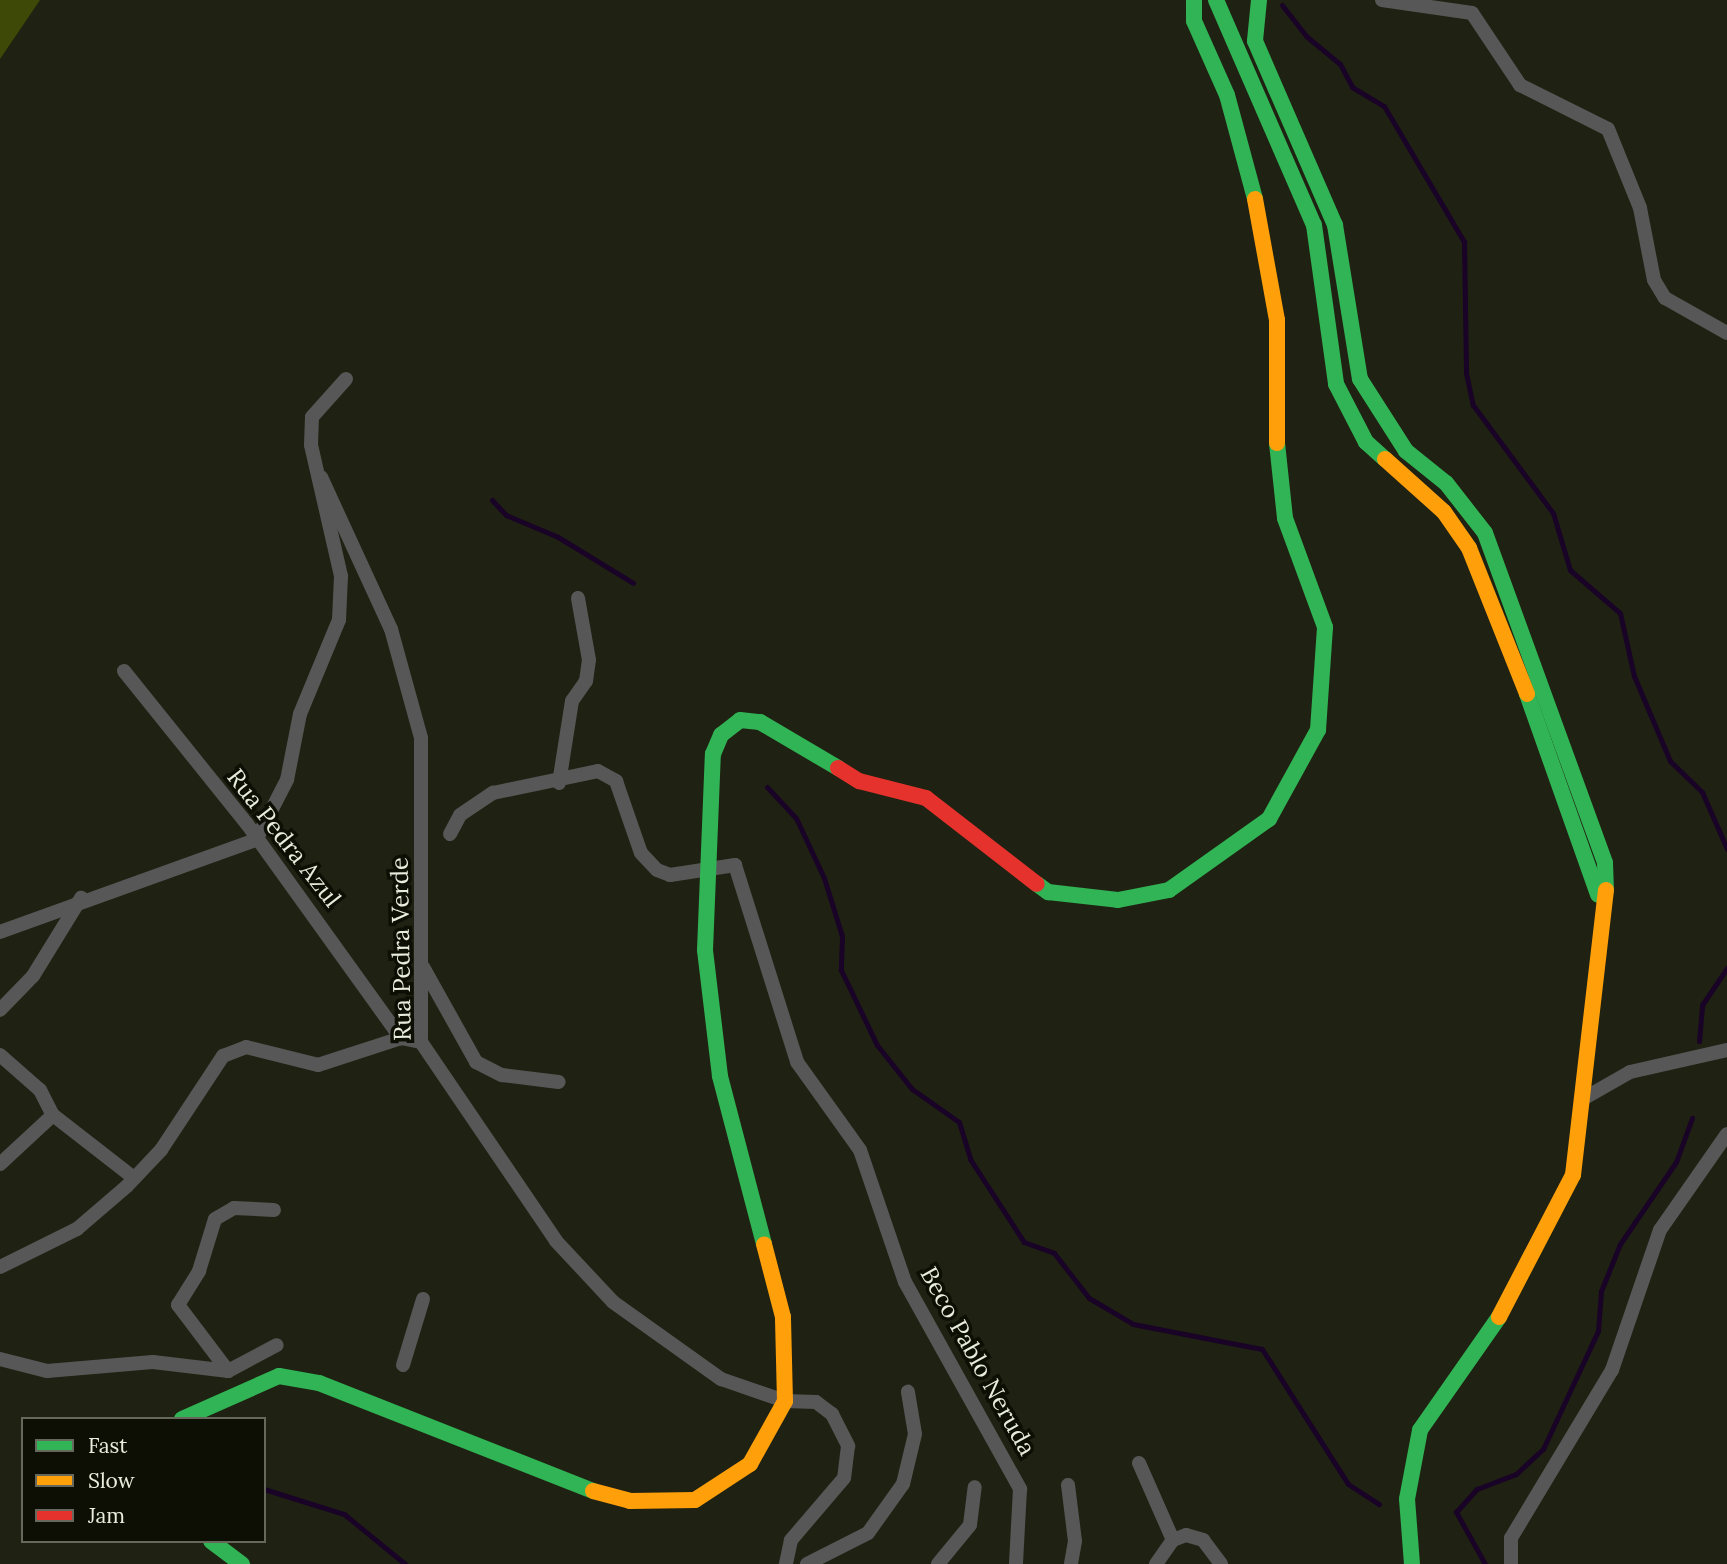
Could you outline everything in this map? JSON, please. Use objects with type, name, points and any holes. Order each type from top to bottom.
[{"type":"street","points":[[187,1417],[279,1376],[352,1396],[561,1483],[631,1501],[695,1500],[750,1464],[785,1401],[783,1317],[720,1076],[705,950],[713,754],[721,734],[740,720],[760,722],[859,781],[926,798],[1048,892],[1118,900],[1169,890],[1269,819],[1318,730],[1325,627],[1285,518],[1277,461],[1275,308],[1244,150],[1221,81],[1194,21],[1194,0]]},
{"type":"street","points":[[1216,0],[1314,225],[1336,384],[1366,442],[1444,512],[1469,548],[1598,866]]},
{"type":"street","points":[[1221,81],[1220,44],[1254,0]]},
{"type":"street","points":[[1259,0],[1255,41],[1335,225],[1360,379],[1406,451],[1446,483],[1485,533],[1598,866],[1606,916],[1584,1037],[1573,1175],[1489,1335],[1420,1430],[1407,1499],[1412,1564]]},
{"type":"street","points":[[1382,0],[1472,13],[1520,85],[1608,129],[1640,208],[1654,280],[1665,298],[1727,333]]},
{"type":"street","points":[[0,932],[81,898],[256,839],[287,780],[300,714],[338,620],[341,576],[312,417],[346,379]]},
{"type":"street","name":"Rua Pedra Verde","points":[[321,477],[391,629],[421,738],[424,967],[421,1042],[556,1241],[613,1302],[721,1379],[785,1401],[816,1402],[832,1414],[848,1446],[844,1478],[792,1540],[786,1561]]},
{"type":"street","points":[[559,783],[572,701],[586,681],[589,660],[578,598]]},
{"type":"street","name":"Rua Pedra Azul","points":[[124,671],[256,839],[401,1038]]},
{"type":"street","points":[[450,834],[460,815],[493,793],[559,783],[598,771],[616,781],[641,853],[657,870],[709,871]]},
{"type":"street","name":"Beco Pablo Neruda","points":[[709,871],[735,865],[796,1062],[860,1150],[905,1282],[1008,1459],[1022,1504],[1016,1564]]},
{"type":"street","points":[[0,1010],[33,976],[81,898]]},
{"type":"street","points":[[424,967],[476,1062],[502,1075],[559,1082]]},
{"type":"street","points":[[0,1267],[77,1229],[134,1178],[223,1056],[246,1047],[317,1065],[401,1038],[421,1042]]},
{"type":"street","points":[[1581,1100],[1630,1072],[1727,1049]]},
{"type":"street","points":[[0,1055],[40,1090],[53,1115],[134,1178]]},
{"type":"street","points":[[0,1164],[53,1115]]},
{"type":"street","points":[[1511,1564],[1511,1538],[1612,1370],[1660,1230],[1727,1134]]},
{"type":"street","points":[[228,1371],[178,1305],[199,1270],[215,1219],[234,1208],[274,1210]]},
{"type":"street","points":[[403,1365],[423,1299]]},
{"type":"street","points":[[0,1359],[47,1371],[153,1362],[199,1370],[228,1371],[277,1345]]},
{"type":"street","points":[[807,1564],[868,1533],[898,1493],[915,1434],[908,1392]]},
{"type":"street","points":[[1139,1463],[1173,1540]]},
{"type":"street","points":[[1068,1485],[1075,1541],[1071,1564]]},
{"type":"street","points":[[938,1564],[971,1525],[975,1487]]},
{"type":"street","points":[[1156,1564],[1173,1540]]},
{"type":"street","points":[[1173,1540],[1203,1540],[1221,1564]]},
{"type":"street","points":[[214,1543],[242,1564]]},
{"type":"street","points":[[786,1561],[802,1564]]},
{"type":"green space","points":[[0,0],[40,0],[0,59]]},
{"type":"waterway","points":[[1282,5],[1306,36],[1340,64],[1352,87],[1384,106],[1464,242],[1466,373],[1473,405],[1553,513],[1570,570],[1620,613],[1634,676],[1670,761],[1702,792],[1727,849]]},
{"type":"waterway","points":[[492,500],[506,515],[558,537],[633,583]]},
{"type":"waterway","points":[[767,787],[796,818],[824,878],[842,936],[841,970],[877,1045],[912,1089],[959,1122],[970,1159],[1024,1242],[1054,1253],[1089,1298],[1133,1324],[1262,1349],[1348,1484],[1379,1504]]},
{"type":"waterway","points":[[1699,1041],[1702,1005],[1727,968]]},
{"type":"waterway","points":[[1485,1564],[1456,1512],[1477,1489],[1516,1474],[1543,1449],[1598,1331],[1601,1291],[1620,1244],[1676,1162],[1692,1118]]},
{"type":"waterway","points":[[266,1490],[344,1514],[405,1564]]},
{"type":"traffic: fast","points":[[1194,0],[1194,21],[1227,95],[1255,199]]},
{"type":"traffic: fast","points":[[1216,0],[1314,225],[1336,384],[1366,442],[1385,459]]},
{"type":"traffic: fast","points":[[1259,0],[1255,41],[1335,225],[1360,379],[1406,451],[1446,483],[1485,533],[1605,863],[1606,890]]},
{"type":"traffic: fast","points":[[1037,884],[1048,892],[1118,900],[1169,890],[1269,819],[1318,730],[1325,627],[1285,518],[1277,443]]},
{"type":"traffic: fast","points":[[1527,694],[1598,895]]},
{"type":"traffic: fast","points":[[764,1244],[720,1076],[705,950],[713,754],[721,735],[740,720],[760,722],[838,768]]},
{"type":"traffic: fast","points":[[1412,1564],[1407,1499],[1420,1430],[1499,1317]]},
{"type":"traffic: fast","points":[[187,1417],[279,1376],[319,1383],[593,1491]]},
{"type":"traffic: fast","points":[[214,1543],[242,1564]]},
{"type":"traffic: slow","points":[[1255,199],[1277,320],[1277,443]]},
{"type":"traffic: slow","points":[[1385,459],[1444,512],[1469,548],[1527,694]]},
{"type":"traffic: slow","points":[[1499,1317],[1573,1175],[1606,890]]},
{"type":"traffic: slow","points":[[593,1491],[630,1501],[695,1500],[750,1464],[785,1401],[783,1317],[764,1244]]},
{"type":"traffic: jam","points":[[838,768],[859,781],[926,798],[1037,884]]}]
